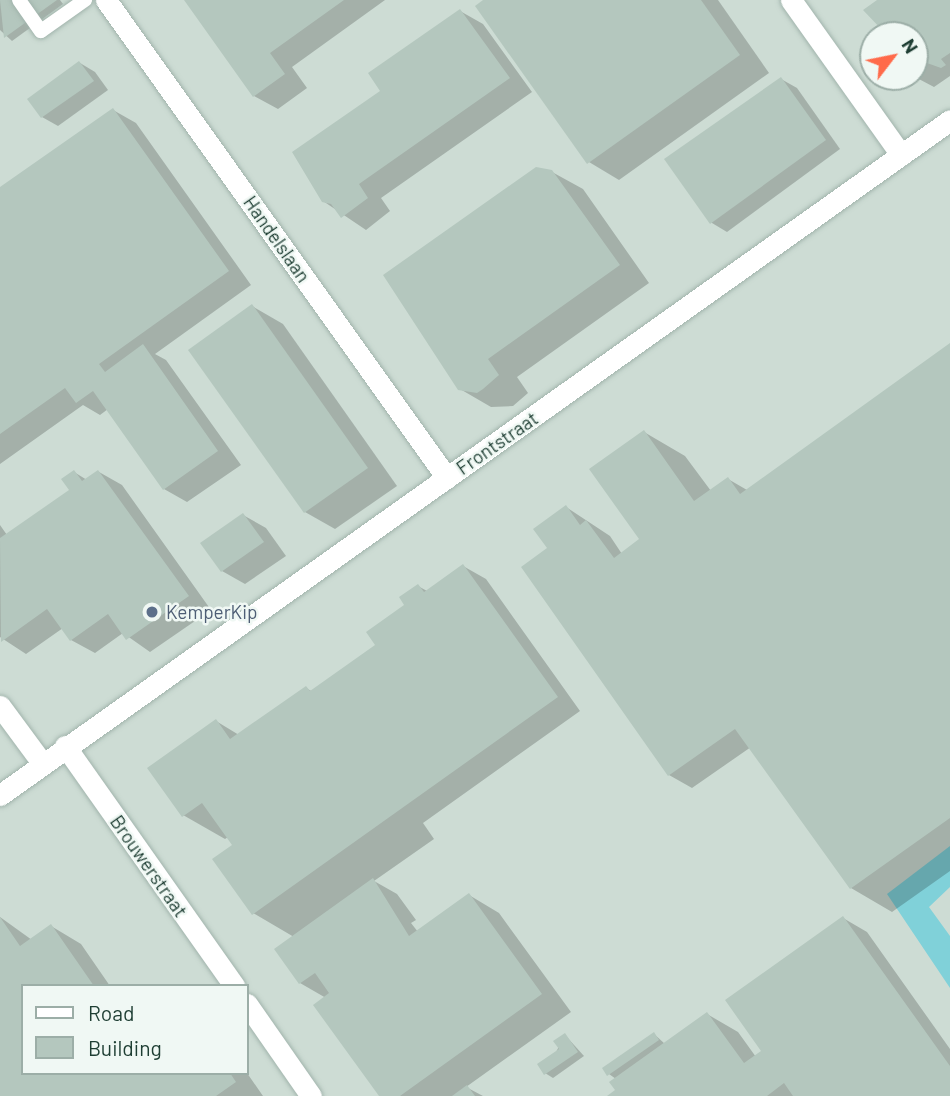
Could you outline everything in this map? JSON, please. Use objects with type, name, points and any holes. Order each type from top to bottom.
[{"type":"street","name":"Handelslaan","points":[[106,0],[447,478]]},
{"type":"street","points":[[791,0],[901,155]]},
{"type":"street","name":"Frontstraat","points":[[0,795],[65,746],[950,120]]},
{"type":"street","points":[[0,706],[42,763]]},
{"type":"street","name":"Brouwerstraat","points":[[65,746],[233,984]]},
{"type":"street","points":[[248,1005],[312,1096]]},
{"type":"lane","points":[[19,0],[41,31],[85,0]]},
{"type":"shaded area","points":[[0,0],[950,0],[950,1096],[0,1096]]},
{"type":"water","points":[[950,846],[950,887],[929,907],[950,936],[950,988],[887,894]]},
{"type":"building","points":[[0,0],[57,0],[4,38]]},
{"type":"building","points":[[184,0],[344,0],[270,53],[285,74],[253,97]]},
{"type":"building","points":[[483,0],[701,0],[740,55],[587,164],[475,6]]},
{"type":"building","points":[[877,0],[950,0],[950,53],[941,59],[946,65],[941,68],[929,64],[929,21],[873,21],[863,10]]},
{"type":"building","points":[[460,9],[510,78],[359,184],[368,198],[341,218],[331,204],[322,202],[292,152],[380,91],[368,73]]},
{"type":"building","points":[[79,61],[94,81],[41,118],[27,99]]},
{"type":"building","points":[[781,77],[826,140],[710,224],[664,159]]},
{"type":"building","points":[[113,108],[229,271],[99,364],[105,372],[143,344],[218,451],[163,490],[93,391],[76,403],[65,388],[0,434],[0,187]]},
{"type":"building","points":[[536,167],[552,170],[620,265],[488,359],[499,375],[483,389],[477,393],[458,390],[383,275]]},
{"type":"building","points":[[252,304],[368,468],[304,513],[188,350]]},
{"type":"building","points":[[950,343],[950,818],[850,889],[735,729],[668,776],[521,567],[547,548],[533,529],[566,505],[580,525],[586,520],[614,558],[639,539],[589,469],[644,430],[694,501],[728,477],[740,494]]},
{"type":"building","points":[[74,470],[82,481],[98,470],[189,596],[126,640],[108,614],[70,641],[47,609],[1,642],[0,538],[69,490],[61,479]]},
{"type":"building","points":[[243,513],[264,542],[221,572],[200,543]]},
{"type":"building","points":[[463,564],[558,697],[252,915],[212,859],[232,845],[202,803],[182,817],[147,768],[216,719],[230,739],[306,686],[310,691],[375,645],[366,632],[404,605],[399,597],[418,584],[424,592]]},
{"type":"building","points":[[373,878],[409,936],[469,893],[542,994],[400,1096],[379,1096],[313,1005],[329,993],[315,973],[299,984],[274,949]]},
{"type":"building","points":[[843,916],[950,1066],[950,1096],[793,1096],[784,1083],[767,1096],[607,1096],[615,1090],[609,1082],[707,1012],[744,1063],[761,1051],[725,1000]]},
{"type":"building","points":[[0,917],[20,946],[51,924],[93,984],[21,984],[21,1075],[231,1075],[236,1082],[216,1096],[0,1096]]},
{"type":"building","points":[[654,1032],[659,1040],[607,1076],[602,1068]]},
{"type":"building","points":[[565,1033],[578,1052],[544,1075],[537,1064],[559,1049],[553,1041]]},
{"type":"building","points":[[467,1085],[475,1096],[452,1096]]},
{"type":"place","name":"KemperKip","points":[[152,612]]}]
